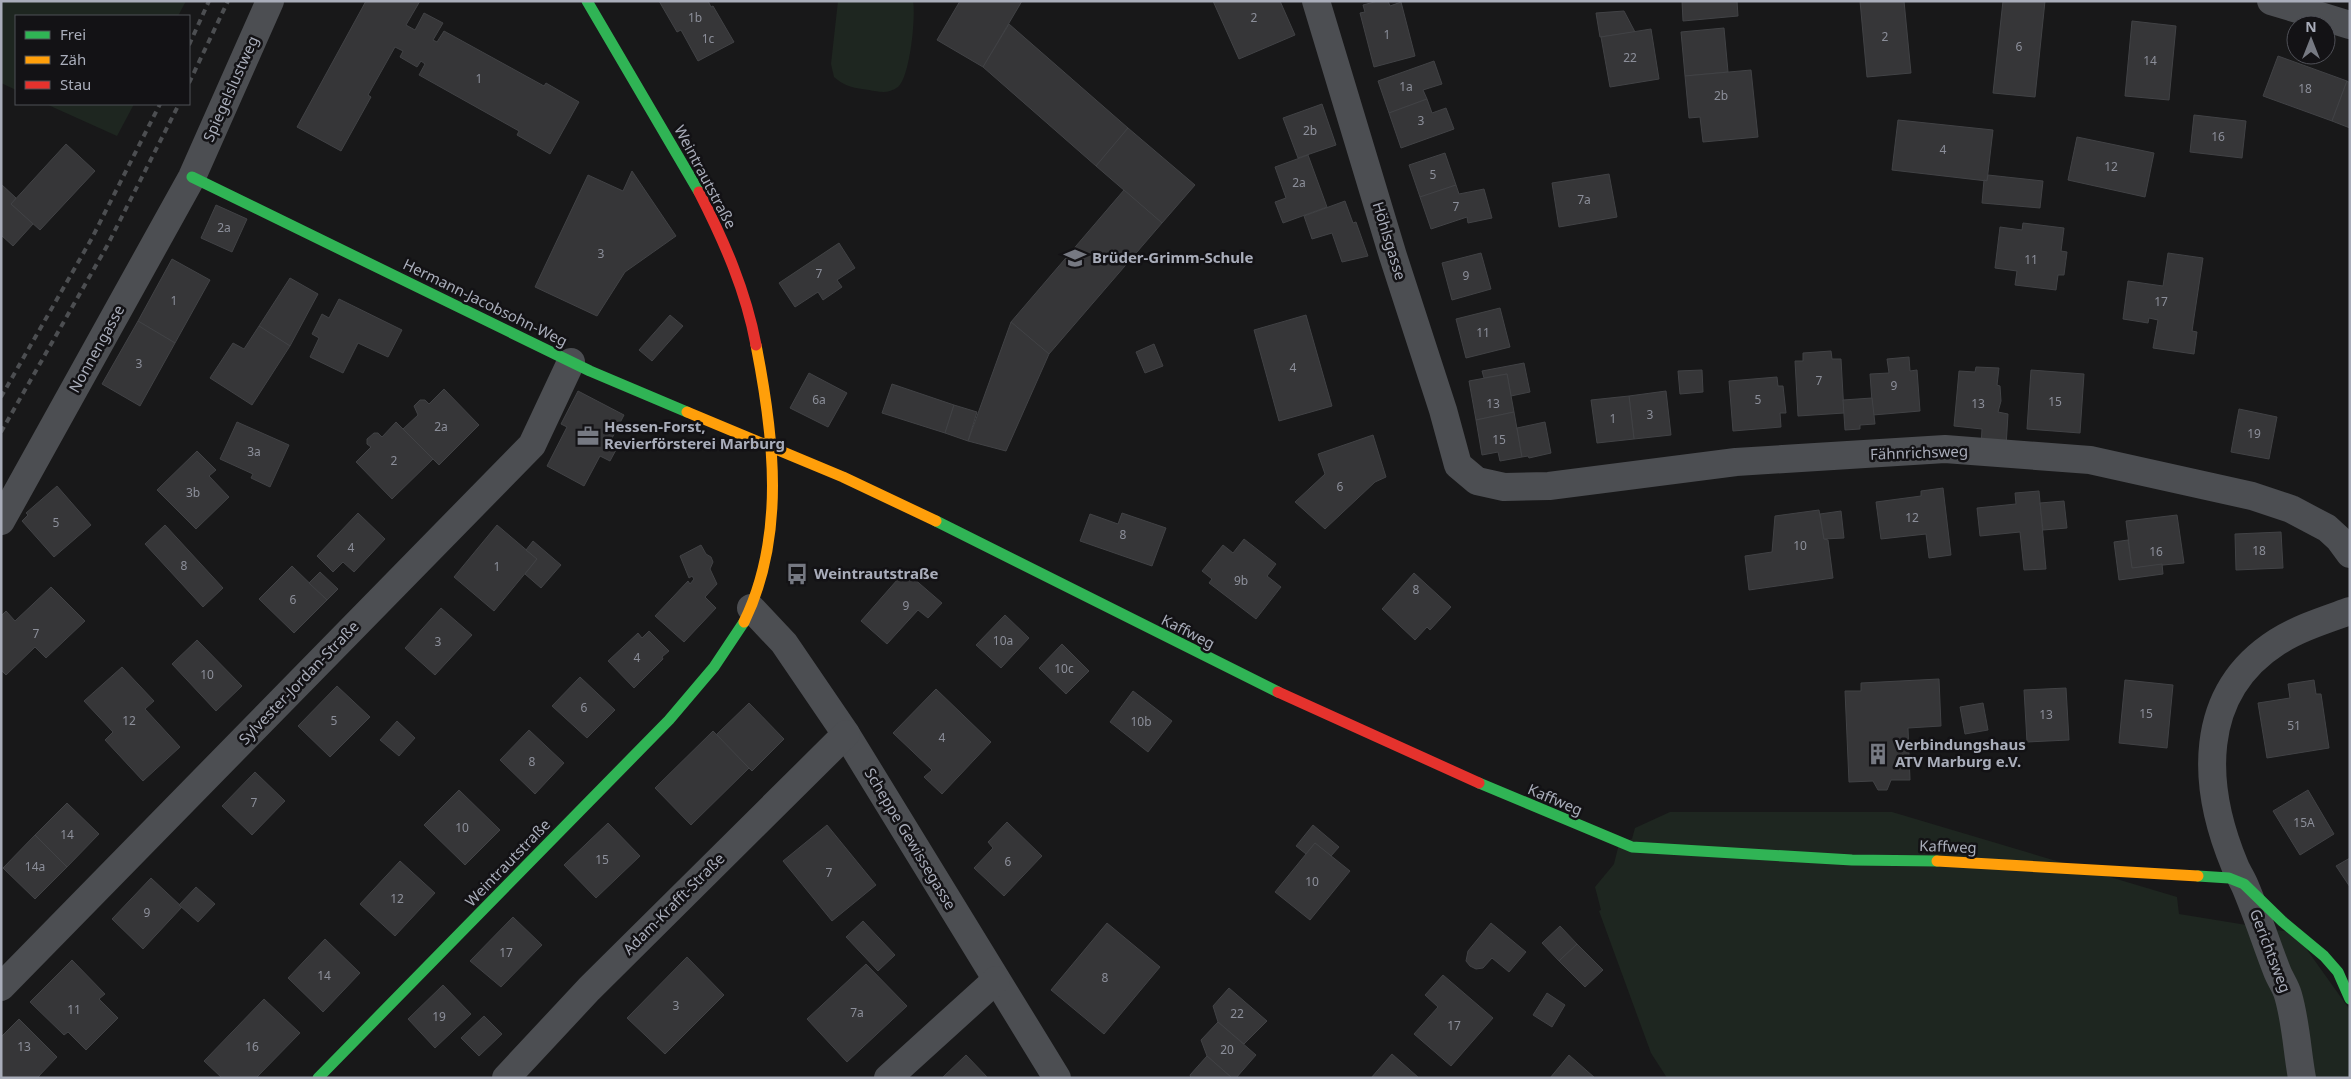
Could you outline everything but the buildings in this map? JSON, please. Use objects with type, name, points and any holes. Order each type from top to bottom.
[{"type":"street","name":"Spiegelslustweg","points":[[192,177],[270,1]]},
{"type":"street","name":"Weintrautstraße","points":[[318,1078],[669,720],[714,667],[751,608],[762,576],[770,532],[773,484],[771,445],[766,401],[752,327],[742,289],[726,249],[680,156],[587,1]]},
{"type":"street","name":"Höhlsgasse","points":[[1316,1],[1393,256],[1443,410],[1458,465],[1470,476]]},
{"type":"street","points":[[2271,1],[2350,25]]},
{"type":"street","name":"Hermann-Jacobsohn-Weg","points":[[192,177],[571,362],[644,395],[771,445]]},
{"type":"street","name":"Nonnengasse","points":[[1,521],[192,177]]},
{"type":"street","name":"Sylvester-Jordan-Straße","points":[[1,987],[532,445],[571,362]]},
{"type":"street","name":"Kaffweg","points":[[771,445],[879,494],[1226,668],[1440,767],[1619,844],[1632,847],[1751,855],[1852,860],[1945,861],[2229,878],[2244,884],[2282,921],[2324,956],[2338,972],[2350,998]]},
{"type":"street","name":"Fähnrichsweg","points":[[1470,476],[1477,481],[1504,487],[1549,486],[1736,462],[1945,449],[2090,460],[2252,496],[2291,509],[2327,528],[2339,539],[2350,554]]},
{"type":"street","name":"Scheppe Gewissegasse","points":[[751,608],[784,643],[846,734],[1058,1078]]},
{"type":"street","name":"Gerichtsweg","points":[[2302,1078],[2288,994],[2244,884],[2235,867],[2225,837],[2212,784],[2212,750],[2216,721],[2222,705],[2242,672],[2259,655],[2297,631],[2350,611]]},
{"type":"street","name":"Adam-Krafft-Straße","points":[[506,1078],[589,989],[846,734]]},
{"type":"street","points":[[888,1078],[996,980]]},
{"type":"shaded area","points":[[1,1],[186,1],[179,15],[15,15],[15,90],[1,83]]},
{"type":"shaded area","points":[[838,1],[913,1],[913,32],[909,59],[906,71],[898,87],[888,92],[859,89],[842,83],[834,77],[831,64]]},
{"type":"shaded area","points":[[48,105],[133,105],[117,136]]},
{"type":"shaded area","points":[[1670,812],[1892,812],[2177,897],[2179,914],[2295,933],[2350,1010],[2350,1078],[1667,1078],[1651,1053],[1599,911],[1601,910],[1595,887],[1614,864],[1619,844],[1632,839],[1635,828]]},
{"type":"railway","points":[[190,43],[209,1]]},
{"type":"railway","points":[[190,81],[228,1]]},
{"type":"railway","points":[[1,397],[92,238],[159,105]]},
{"type":"railway","points":[[1,432],[107,246],[178,105]]},
{"type":"traffic: fast","points":[[587,1],[699,192]]},
{"type":"traffic: fast","points":[[192,177],[590,371],[687,412]]},
{"type":"traffic: fast","points":[[936,521],[1278,692]]},
{"type":"traffic: fast","points":[[318,1078],[669,720],[714,667],[744,622]]},
{"type":"traffic: fast","points":[[1479,783],[1632,847],[1852,860],[1937,861]]},
{"type":"traffic: fast","points":[[2198,876],[2229,878],[2244,884],[2282,921],[2324,956],[2338,972],[2350,999]]},
{"type":"traffic: slow","points":[[744,622],[757,589],[766,555],[771,521],[771,450],[768,415],[756,345]]},
{"type":"traffic: slow","points":[[687,412],[843,477],[936,521]]},
{"type":"traffic: slow","points":[[1937,861],[2198,876]]},
{"type":"traffic: jam","points":[[699,192],[733,267],[752,325],[756,345]]},
{"type":"traffic: jam","points":[[1278,692],[1479,783]]},
{"type":"place","name":"Brüder-Grimm-Schule","points":[[1075,258]]},
{"type":"place","name":"Hessen-Forst, Revierförsterei Marburg","points":[[588,436]]},
{"type":"place","name":"Weintrautstraße","points":[[797,574]]},
{"type":"place","name":"Verbindungshaus ATV Marburg e.V.","points":[[1878,754]]}]
